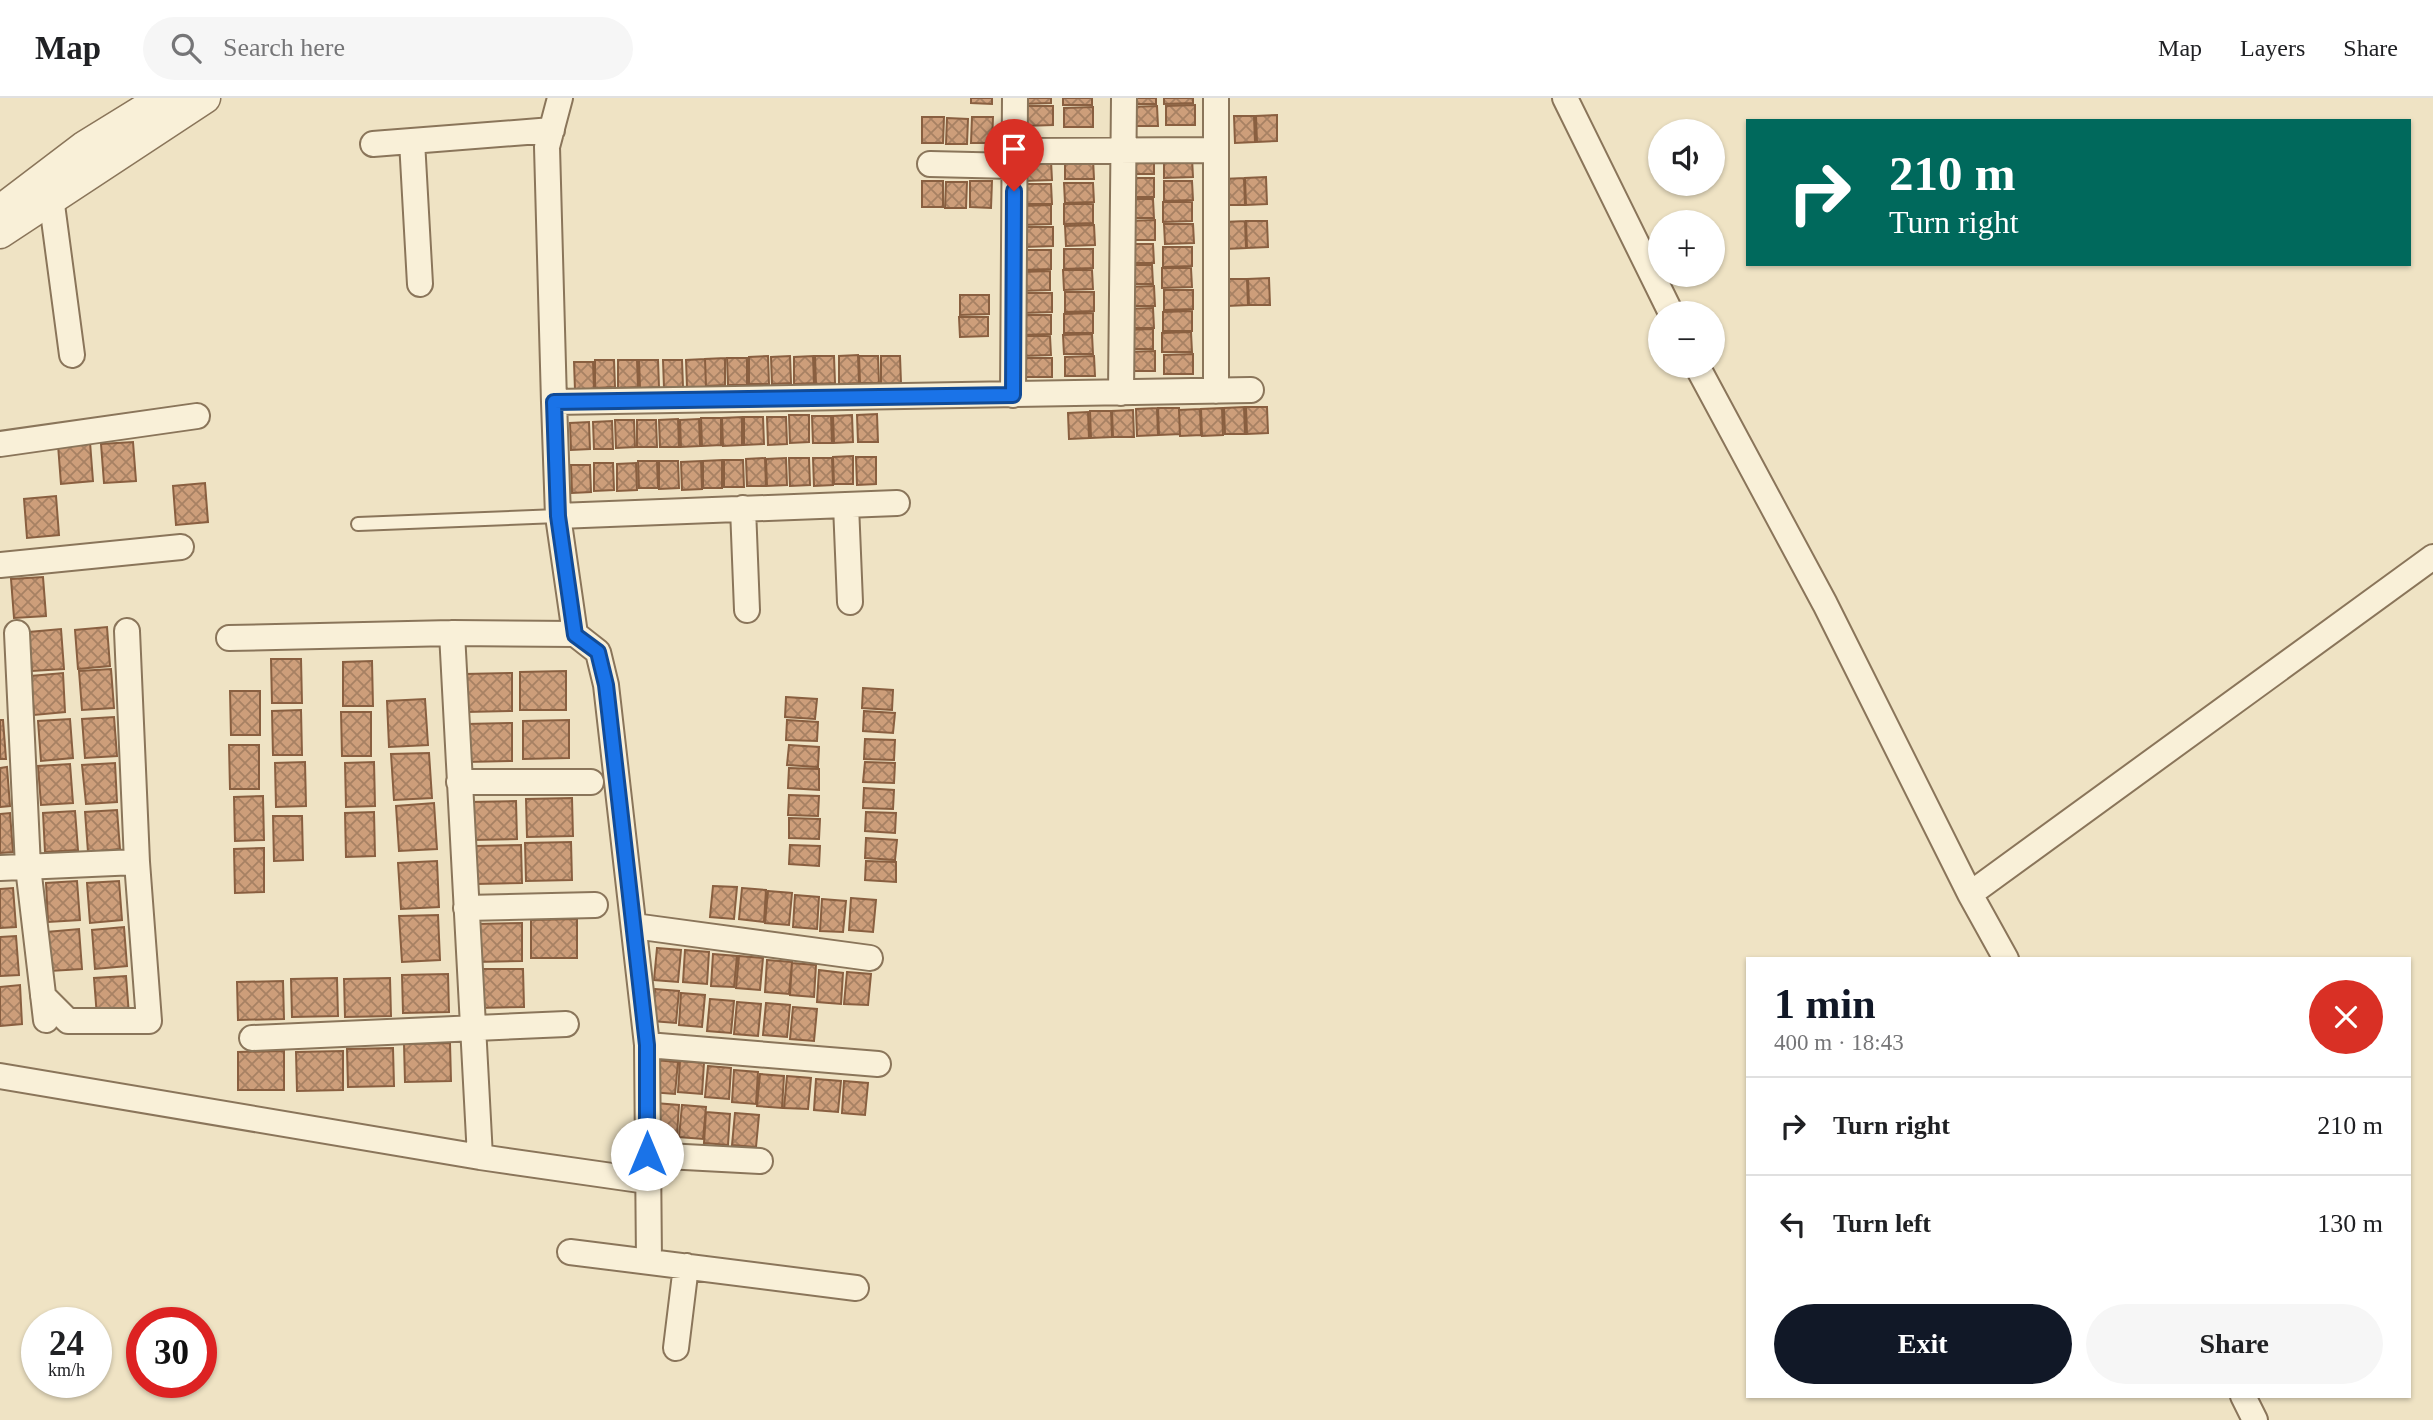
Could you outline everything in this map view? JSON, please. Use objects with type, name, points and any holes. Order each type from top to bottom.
[{"type":"street","points":[[0,210],[85,146],[163,98]]},
{"type":"street","points":[[0,233],[205,98]]},
{"type":"street","points":[[560,98],[547,147],[554,402],[558,516],[575,635]]},
{"type":"street","points":[[1013,395],[1015,98]]},
{"type":"street","points":[[1121,393],[1124,98]]},
{"type":"street","points":[[1216,98],[1216,391]]},
{"type":"street","points":[[1564,98],[1665,301]]},
{"type":"street","points":[[373,144],[552,130]]},
{"type":"street","points":[[412,141],[420,284]]},
{"type":"street","points":[[930,164],[1124,151],[1216,150]]},
{"type":"street","points":[[51,197],[72,355]]},
{"type":"street","points":[[1703,378],[1825,604],[1970,894],[2005,957]]},
{"type":"street","points":[[554,402],[1251,390]]},
{"type":"street","points":[[0,444],[197,416]]},
{"type":"street","points":[[558,516],[897,503]]},
{"type":"street","points":[[846,505],[850,602]]},
{"type":"street","points":[[743,508],[747,610]]},
{"type":"street","points":[[0,565],[181,547]]},
{"type":"street","points":[[1970,894],[2433,557]]},
{"type":"street","points":[[17,633],[28,867],[45,1008],[68,1021],[149,1021],[137,862],[127,631]]},
{"type":"street","points":[[452,634],[480,1157]]},
{"type":"street","points":[[229,638],[575,635],[598,652],[606,685],[647,1045],[649,1261]]},
{"type":"street","points":[[459,782],[591,782]]},
{"type":"street","points":[[0,868],[137,862]]},
{"type":"street","points":[[466,908],[596,905]]},
{"type":"street","points":[[634,926],[870,958]]},
{"type":"street","points":[[252,1038],[566,1024]]},
{"type":"street","points":[[647,1045],[878,1064]]},
{"type":"street","points":[[0,1076],[647,1186]]},
{"type":"street","points":[[647,1154],[760,1161]]},
{"type":"street","points":[[570,1252],[856,1288]]},
{"type":"street","points":[[676,1348],[686,1266]]},
{"type":"street","points":[[2244,1398],[2255,1420]]},
{"type":"lane","points":[[358,524],[558,516]]},
{"type":"building","points":[[971,98],[992,98],[992,104],[971,103]]},
{"type":"building","points":[[1022,98],[1051,98],[1051,103],[1022,104]]},
{"type":"building","points":[[1063,98],[1092,98],[1092,105],[1063,105]]},
{"type":"building","points":[[1126,98],[1156,98],[1156,104],[1127,104]]},
{"type":"building","points":[[1164,98],[1193,98],[1193,103],[1164,104]]},
{"type":"building","points":[[1195,105],[1195,125],[1166,125],[1166,106]]},
{"type":"building","points":[[1024,106],[1053,106],[1053,125],[1024,126]]},
{"type":"building","points":[[1157,106],[1158,126],[1129,126],[1128,107]]},
{"type":"building","points":[[1093,107],[1093,127],[1064,127],[1064,108]]},
{"type":"building","points":[[1277,115],[1277,141],[1257,142],[1256,116]]},
{"type":"building","points":[[1234,116],[1254,116],[1255,142],[1235,143]]},
{"type":"building","points":[[922,117],[944,117],[943,143],[922,143]]},
{"type":"building","points":[[972,117],[993,117],[992,143],[971,143]]},
{"type":"building","points":[[947,118],[968,119],[967,144],[946,144]]},
{"type":"building","points":[[1154,154],[1154,174],[1125,174],[1125,155]]},
{"type":"building","points":[[1164,158],[1192,158],[1193,177],[1164,178]]},
{"type":"building","points":[[1093,159],[1094,179],[1065,179],[1065,160]]},
{"type":"building","points":[[1022,161],[1051,161],[1052,180],[1023,181]]},
{"type":"building","points":[[1266,177],[1267,204],[1246,205],[1245,178]]},
{"type":"building","points":[[1125,178],[1154,178],[1154,197],[1125,197]]},
{"type":"building","points":[[1244,178],[1245,205],[1224,205],[1223,179]]},
{"type":"building","points":[[922,181],[943,181],[943,207],[922,207]]},
{"type":"building","points":[[970,181],[992,181],[991,208],[970,207]]},
{"type":"building","points":[[1164,181],[1192,181],[1193,200],[1164,201]]},
{"type":"building","points":[[946,182],[967,182],[966,208],[945,208]]},
{"type":"building","points":[[1064,183],[1093,183],[1094,202],[1065,203]]},
{"type":"building","points":[[1022,184],[1051,184],[1052,204],[1023,204]]},
{"type":"building","points":[[1124,199],[1153,199],[1154,218],[1125,218]]},
{"type":"building","points":[[1163,202],[1192,202],[1192,221],[1163,222]]},
{"type":"building","points":[[1064,204],[1093,204],[1093,223],[1064,224]]},
{"type":"building","points":[[1051,205],[1051,224],[1022,225],[1022,206]]},
{"type":"building","points":[[1155,220],[1155,240],[1126,240],[1126,221]]},
{"type":"building","points":[[1245,221],[1246,248],[1225,249],[1224,222]]},
{"type":"building","points":[[1246,221],[1267,221],[1268,247],[1247,248]]},
{"type":"building","points":[[1164,224],[1193,224],[1194,243],[1165,244]]},
{"type":"building","points":[[1094,225],[1095,245],[1066,246],[1065,226]]},
{"type":"building","points":[[1024,227],[1053,227],[1053,246],[1024,247]]},
{"type":"building","points":[[1124,244],[1153,244],[1154,263],[1124,263]]},
{"type":"building","points":[[1163,247],[1192,247],[1192,266],[1163,267]]},
{"type":"building","points":[[1064,249],[1093,249],[1093,268],[1064,269]]},
{"type":"building","points":[[1022,250],[1051,250],[1051,269],[1022,270]]},
{"type":"building","points":[[1124,265],[1152,265],[1153,284],[1124,284]]},
{"type":"building","points":[[1162,268],[1191,268],[1192,287],[1162,288]]},
{"type":"building","points":[[1063,270],[1092,270],[1093,289],[1064,290]]},
{"type":"building","points":[[1050,271],[1050,290],[1021,291],[1021,272]]},
{"type":"building","points":[[1269,278],[1270,305],[1249,305],[1248,279]]},
{"type":"building","points":[[1226,279],[1247,279],[1248,305],[1227,306]]},
{"type":"building","points":[[1154,286],[1155,306],[1126,306],[1125,287]]},
{"type":"building","points":[[1164,290],[1193,290],[1193,309],[1164,310]]},
{"type":"building","points":[[1065,292],[1094,292],[1094,311],[1065,312]]},
{"type":"building","points":[[1023,293],[1052,293],[1052,312],[1023,313]]},
{"type":"building","points":[[960,295],[989,295],[989,314],[960,315]]},
{"type":"building","points":[[1153,308],[1154,328],[1125,328],[1124,309]]},
{"type":"building","points":[[1192,311],[1192,331],[1163,331],[1163,312]]},
{"type":"building","points":[[1093,313],[1093,333],[1064,333],[1064,314]]},
{"type":"building","points":[[1022,315],[1051,315],[1051,334],[1022,335]]},
{"type":"building","points":[[959,317],[988,317],[988,336],[960,337]]},
{"type":"building","points":[[1153,329],[1153,349],[1124,349],[1124,330]]},
{"type":"building","points":[[1191,332],[1192,352],[1162,352],[1162,333]]},
{"type":"building","points":[[1092,334],[1093,354],[1064,354],[1063,335]]},
{"type":"building","points":[[1021,336],[1050,336],[1051,355],[1022,356]]},
{"type":"building","points":[[1155,351],[1155,371],[1126,371],[1126,352]]},
{"type":"building","points":[[1193,354],[1193,374],[1164,374],[1164,355]]},
{"type":"building","points":[[858,355],[859,383],[839,384],[839,356]]},
{"type":"building","points":[[768,356],[769,384],[749,384],[749,357]]},
{"type":"building","points":[[790,356],[791,383],[772,384],[771,357]]},
{"type":"building","points":[[813,356],[814,383],[794,384],[794,357]]},
{"type":"building","points":[[815,356],[834,356],[835,383],[816,384]]},
{"type":"building","points":[[859,356],[878,356],[879,383],[860,383]]},
{"type":"building","points":[[881,356],[900,356],[901,383],[881,384]]},
{"type":"building","points":[[1094,356],[1095,376],[1065,376],[1065,357]]},
{"type":"building","points":[[725,358],[725,385],[706,386],[705,359]]},
{"type":"building","points":[[727,358],[747,358],[747,385],[728,385]]},
{"type":"building","points":[[1023,358],[1052,358],[1052,377],[1023,377]]},
{"type":"building","points":[[705,359],[706,387],[687,387],[686,360]]},
{"type":"building","points":[[595,360],[614,360],[615,387],[595,388]]},
{"type":"building","points":[[618,360],[637,360],[638,387],[618,388]]},
{"type":"building","points":[[639,360],[658,360],[659,387],[640,388]]},
{"type":"building","points":[[663,360],[682,360],[683,387],[664,388]]},
{"type":"building","points":[[574,362],[593,362],[594,389],[575,390]]},
{"type":"building","points":[[1244,407],[1245,434],[1225,434],[1224,408]]},
{"type":"building","points":[[1246,407],[1267,407],[1268,433],[1247,434]]},
{"type":"building","points":[[1157,408],[1158,435],[1137,436],[1136,409]]},
{"type":"building","points":[[1158,408],[1179,408],[1180,434],[1159,435]]},
{"type":"building","points":[[1222,408],[1223,435],[1202,436],[1201,409]]},
{"type":"building","points":[[1200,409],[1201,435],[1180,436],[1179,410]]},
{"type":"building","points":[[1133,410],[1134,437],[1113,437],[1112,411]]},
{"type":"building","points":[[1090,411],[1111,411],[1112,437],[1091,438]]},
{"type":"building","points":[[1088,412],[1089,438],[1069,439],[1068,413]]},
{"type":"building","points":[[877,414],[878,442],[858,442],[857,415]]},
{"type":"building","points":[[789,415],[809,415],[809,442],[790,443]]},
{"type":"building","points":[[852,415],[853,442],[834,443],[833,416]]},
{"type":"building","points":[[812,416],[831,416],[832,443],[813,443]]},
{"type":"building","points":[[742,417],[742,445],[723,446],[722,418]]},
{"type":"building","points":[[744,417],[763,417],[764,444],[744,445]]},
{"type":"building","points":[[767,417],[786,417],[787,444],[768,445]]},
{"type":"building","points":[[701,418],[721,418],[721,445],[702,446]]},
{"type":"building","points":[[678,419],[679,447],[660,447],[659,420]]},
{"type":"building","points":[[699,419],[700,446],[681,447],[680,420]]},
{"type":"building","points":[[615,420],[634,420],[635,447],[616,448]]},
{"type":"building","points":[[637,420],[656,420],[657,447],[637,447]]},
{"type":"building","points":[[612,421],[613,449],[594,449],[593,422]]},
{"type":"building","points":[[589,422],[590,449],[571,450],[570,423]]},
{"type":"building","points":[[90,442],[93,481],[61,484],[58,445]]},
{"type":"building","points":[[133,442],[136,481],[104,483],[101,444]]},
{"type":"building","points":[[853,456],[853,484],[834,484],[833,457]]},
{"type":"building","points":[[856,457],[876,457],[876,484],[857,485]]},
{"type":"building","points":[[765,458],[766,486],[747,486],[746,459]]},
{"type":"building","points":[[786,458],[787,485],[767,486],[766,459]]},
{"type":"building","points":[[789,458],[809,458],[810,485],[790,486]]},
{"type":"building","points":[[813,458],[832,458],[833,485],[814,486]]},
{"type":"building","points":[[722,460],[722,488],[703,488],[703,461]]},
{"type":"building","points":[[724,460],[743,460],[744,487],[724,487]]},
{"type":"building","points":[[638,461],[657,461],[658,488],[639,488]]},
{"type":"building","points":[[659,461],[678,461],[679,488],[659,489]]},
{"type":"building","points":[[701,461],[702,489],[682,490],[681,462]]},
{"type":"building","points":[[594,463],[613,463],[614,490],[594,491]]},
{"type":"building","points":[[636,463],[637,490],[617,491],[617,464]]},
{"type":"building","points":[[571,465],[590,465],[591,492],[572,493]]},
{"type":"building","points":[[205,483],[208,522],[176,525],[173,486]]},
{"type":"building","points":[[56,496],[59,535],[27,538],[24,499]]},
{"type":"building","points":[[43,577],[46,616],[14,618],[11,579]]},
{"type":"building","points":[[107,627],[110,666],[78,669],[75,630]]},
{"type":"building","points":[[61,629],[64,669],[32,671],[29,632]]},
{"type":"building","points":[[271,659],[301,659],[302,703],[272,703]]},
{"type":"building","points":[[372,661],[373,706],[343,706],[343,662]]},
{"type":"building","points":[[111,669],[114,708],[82,710],[79,671]]},
{"type":"building","points":[[566,671],[566,710],[520,710],[520,672]]},
{"type":"building","points":[[63,673],[65,712],[34,715],[31,676]]},
{"type":"building","points":[[512,673],[512,711],[466,712],[465,674]]},
{"type":"building","points":[[863,688],[893,690],[892,710],[862,708]]},
{"type":"building","points":[[230,691],[260,691],[260,735],[231,735]]},
{"type":"building","points":[[786,697],[817,699],[815,719],[785,717]]},
{"type":"building","points":[[425,699],[428,745],[389,747],[387,701]]},
{"type":"building","points":[[301,710],[302,755],[273,755],[272,711]]},
{"type":"building","points":[[864,711],[895,713],[893,733],[863,731]]},
{"type":"building","points":[[341,712],[371,712],[371,756],[342,756]]},
{"type":"building","points":[[114,717],[117,756],[85,758],[82,719]]},
{"type":"building","points":[[70,719],[73,758],[41,761],[38,721]]},
{"type":"building","points":[[0,720],[3,720],[6,759],[0,759]]},
{"type":"building","points":[[569,720],[569,758],[523,759],[523,721]]},
{"type":"building","points":[[787,720],[818,722],[817,741],[786,740]]},
{"type":"building","points":[[512,723],[512,761],[466,762],[466,724]]},
{"type":"building","points":[[865,739],[895,740],[894,760],[864,759]]},
{"type":"building","points":[[229,745],[259,745],[259,789],[230,789]]},
{"type":"building","points":[[789,745],[819,747],[818,767],[787,765]]},
{"type":"building","points":[[429,753],[432,798],[394,800],[391,754]]},
{"type":"building","points":[[305,762],[306,806],[276,807],[275,763]]},
{"type":"building","points":[[374,762],[375,806],[346,807],[345,763]]},
{"type":"building","points":[[865,762],[895,763],[894,783],[863,782]]},
{"type":"building","points":[[115,763],[117,802],[86,804],[82,765]]},
{"type":"building","points":[[70,764],[73,803],[41,805],[38,766]]},
{"type":"building","points":[[7,767],[10,806],[0,807],[0,768]]},
{"type":"building","points":[[789,768],[819,769],[819,790],[788,788]]},
{"type":"building","points":[[864,788],[894,790],[893,809],[863,808]]},
{"type":"building","points":[[789,795],[819,796],[818,816],[788,815]]},
{"type":"building","points":[[263,796],[264,840],[235,841],[234,797]]},
{"type":"building","points":[[572,798],[573,836],[527,837],[526,799]]},
{"type":"building","points":[[516,801],[517,839],[471,840],[470,802]]},
{"type":"building","points":[[434,803],[437,849],[399,851],[396,806]]},
{"type":"building","points":[[117,810],[120,849],[88,852],[85,812]]},
{"type":"building","points":[[75,811],[78,850],[45,852],[43,813]]},
{"type":"building","points":[[374,812],[375,856],[346,857],[345,813]]},
{"type":"building","points":[[866,812],[896,813],[895,833],[865,831]]},
{"type":"building","points":[[10,813],[13,852],[0,853],[0,814]]},
{"type":"building","points":[[273,816],[302,816],[303,860],[274,861]]},
{"type":"building","points":[[789,818],[820,819],[819,839],[789,838]]},
{"type":"building","points":[[866,838],[897,840],[895,860],[865,858]]},
{"type":"building","points":[[571,842],[572,880],[526,881],[525,843]]},
{"type":"building","points":[[521,845],[522,883],[476,884],[475,846]]},
{"type":"building","points":[[790,845],[820,846],[819,866],[789,864]]},
{"type":"building","points":[[264,848],[264,892],[235,893],[234,849]]},
{"type":"building","points":[[437,861],[439,907],[401,909],[398,863]]},
{"type":"building","points":[[866,861],[896,862],[896,882],[865,880]]},
{"type":"building","points":[[77,881],[80,920],[48,922],[46,883]]},
{"type":"building","points":[[119,881],[122,920],[90,923],[87,883]]},
{"type":"building","points":[[713,886],[737,887],[734,919],[710,917]]},
{"type":"building","points":[[13,888],[16,927],[0,928],[0,889]]},
{"type":"building","points":[[742,888],[766,890],[764,922],[739,919]]},
{"type":"building","points":[[768,891],[792,893],[789,925],[765,923]]},
{"type":"building","points":[[795,895],[819,897],[817,929],[793,927]]},
{"type":"building","points":[[851,898],[876,900],[873,932],[849,930]]},
{"type":"building","points":[[822,899],[846,901],[843,932],[820,931]]},
{"type":"building","points":[[438,915],[440,960],[402,962],[399,916]]},
{"type":"building","points":[[577,919],[577,958],[531,958],[531,920]]},
{"type":"building","points":[[522,923],[522,961],[476,962],[476,924]]},
{"type":"building","points":[[124,927],[127,966],[95,969],[92,930]]},
{"type":"building","points":[[79,929],[82,969],[50,971],[47,932]]},
{"type":"building","points":[[16,936],[19,975],[0,976],[0,937]]},
{"type":"building","points":[[657,948],[681,950],[678,982],[654,980]]},
{"type":"building","points":[[685,950],[709,952],[707,984],[683,982]]},
{"type":"building","points":[[713,954],[737,956],[734,987],[711,986]]},
{"type":"building","points":[[739,956],[763,958],[760,990],[736,988]]},
{"type":"building","points":[[767,960],[792,962],[789,994],[765,992]]},
{"type":"building","points":[[792,963],[816,965],[814,997],[790,995]]},
{"type":"building","points":[[477,969],[523,969],[524,1007],[478,1008]]},
{"type":"building","points":[[819,970],[843,973],[841,1004],[817,1002]]},
{"type":"building","points":[[847,972],[871,974],[868,1005],[844,1004]]},
{"type":"building","points":[[448,974],[449,1012],[403,1013],[402,975]]},
{"type":"building","points":[[126,976],[129,1015],[97,1017],[94,978]]},
{"type":"building","points":[[337,978],[338,1016],[292,1017],[291,979]]},
{"type":"building","points":[[390,978],[391,1016],[345,1017],[344,979]]},
{"type":"building","points":[[283,981],[284,1019],[238,1020],[237,982]]},
{"type":"building","points":[[20,985],[22,1024],[0,1026],[0,987]]},
{"type":"building","points":[[655,989],[679,991],[676,1023],[652,1021]]},
{"type":"building","points":[[681,993],[705,995],[702,1027],[679,1025]]},
{"type":"building","points":[[710,999],[734,1001],[731,1033],[707,1031]]},
{"type":"building","points":[[737,1002],[761,1004],[758,1036],[734,1034]]},
{"type":"building","points":[[766,1003],[790,1005],[787,1037],[763,1035]]},
{"type":"building","points":[[793,1007],[817,1009],[814,1041],[790,1039]]},
{"type":"building","points":[[450,1043],[451,1081],[405,1082],[404,1044]]},
{"type":"building","points":[[393,1048],[394,1086],[348,1087],[347,1049]]},
{"type":"building","points":[[284,1051],[284,1090],[238,1090],[238,1052]]},
{"type":"building","points":[[343,1051],[343,1090],[297,1091],[296,1052]]},
{"type":"building","points":[[654,1060],[678,1062],[675,1094],[651,1092]]},
{"type":"building","points":[[680,1061],[704,1063],[702,1094],[678,1092]]},
{"type":"building","points":[[708,1066],[731,1068],[729,1099],[705,1097]]},
{"type":"building","points":[[734,1070],[758,1072],[756,1104],[732,1102]]},
{"type":"building","points":[[760,1074],[784,1076],[782,1108],[757,1106]]},
{"type":"building","points":[[787,1076],[811,1078],[808,1109],[784,1108]]},
{"type":"building","points":[[816,1079],[841,1081],[838,1112],[814,1110]]},
{"type":"building","points":[[844,1081],[868,1083],[865,1115],[842,1113]]},
{"type":"building","points":[[655,1103],[679,1105],[677,1136],[653,1134]]},
{"type":"building","points":[[682,1105],[706,1107],[703,1139],[679,1137]]},
{"type":"building","points":[[706,1112],[730,1114],[728,1145],[704,1143]]},
{"type":"building","points":[[735,1113],[759,1115],[756,1147],[732,1145]]},
{"type":"route","points":[[647,1154],[647,1045],[606,685],[598,652],[575,635],[558,516],[554,402],[1013,395],[1014,191]]}]
